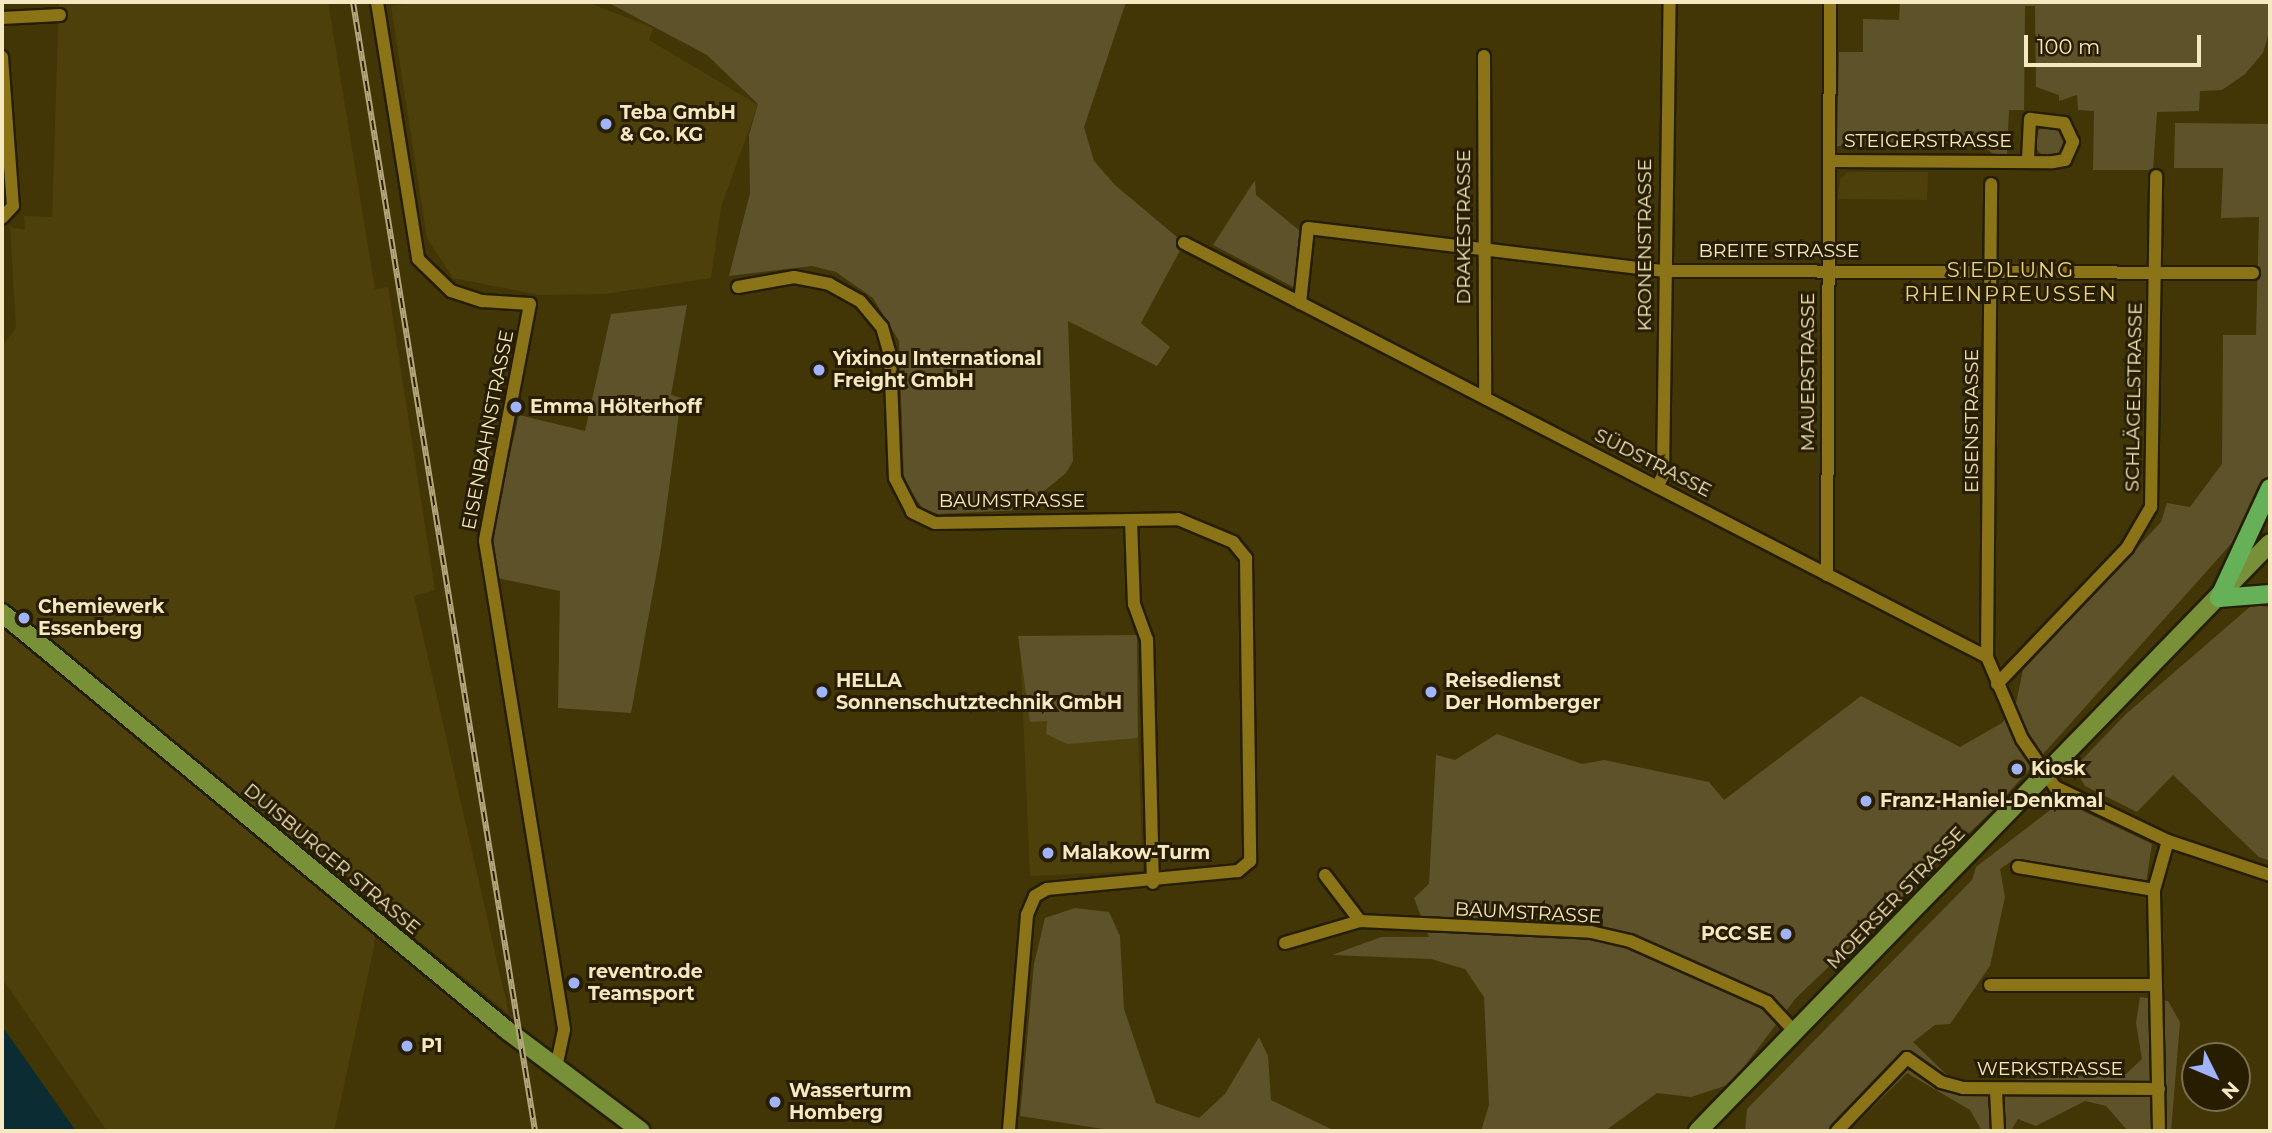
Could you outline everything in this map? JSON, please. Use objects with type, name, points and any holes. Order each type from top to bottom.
[{"type":"main road","points":[[2270,488],[2219,598],[2270,594]]},
{"type":"main road","name":"MOERSER STRASSE","points":[[1698,1131],[2270,543]]},
{"type":"main road","name":"DUISBURGER STRASSE","points":[[2,613],[556,1068],[641,1131]]},
{"type":"street","name":"EISENBAHNSTRASSE","points":[[377,2],[418,260],[451,291],[482,301],[530,304],[485,541],[564,1030],[556,1068]]},
{"type":"street","name":"KRONENSTRASSE","points":[[1657,487],[1663,475],[1664,271],[1671,2]]},
{"type":"street","name":"MAUERSTRASSE","points":[[1826,575],[1830,2]]},
{"type":"street","points":[[2,18],[60,15]]},
{"type":"street","name":"DRAKESTRASSE","points":[[1484,56],[1485,398]]},
{"type":"street","points":[[2,57],[6,215]]},
{"type":"street","name":"STEIGERSTRASSE","points":[[1829,161],[2065,160],[2073,142],[2064,122],[2030,119],[2028,160]]},
{"type":"street","name":"SCHLÄGELSTRASSE","points":[[1997,684],[2127,548],[2147,517],[2154,491],[2156,176]]},
{"type":"street","name":"EISENSTRASSE","points":[[1987,657],[1991,184]]},
{"type":"street","name":"BREITE STRASSE","points":[[1300,303],[1308,228],[1483,253],[1664,271],[2253,273]]},
{"type":"street","name":"SÜDSTRASSE","points":[[1184,243],[1987,657]]},
{"type":"street","name":"BAUMSTRASSE","points":[[738,287],[794,277],[829,284],[860,301],[882,327],[890,355],[895,478],[912,512],[935,523],[1178,519],[1233,542],[1250,573],[1250,861],[1238,871],[1153,883],[1047,889],[1035,896],[1027,915],[1009,1131]]},
{"type":"street","points":[[1131,520],[1134,604],[1147,639],[1153,883]]},
{"type":"street","points":[[1987,657],[1997,684],[2044,775],[2055,787],[2168,841],[2270,875]]},
{"type":"street","points":[[2159,1131],[2154,890],[2168,841]]},
{"type":"street","points":[[2018,867],[2154,890]]},
{"type":"street","points":[[1325,874],[1360,921]]},
{"type":"street","name":"BAUMSTRASSE","points":[[1285,943],[1360,921],[1591,932],[1630,941],[1767,1002],[1795,1032]]},
{"type":"street","points":[[1990,985],[2156,985]]},
{"type":"street","name":"WERKSTRASSE","points":[[1837,1131],[1907,1058],[1941,1082],[1996,1091],[2159,1089]]},
{"type":"street","points":[[1996,1091],[1998,1131]]},
{"type":"shaded area","points":[[59,2],[328,2],[375,289],[388,287],[435,590],[414,596],[509,1014],[376,906],[374,947],[334,1131],[107,1131],[2,978],[2,347],[16,328],[10,227],[25,230],[24,216],[52,217]]},
{"type":"shaded area","points":[[419,2],[587,2],[653,28],[649,40],[758,105],[721,207],[711,278],[605,294],[539,295],[453,278],[427,238],[391,6]]},
{"type":"shaded area","points":[[607,2],[1126,2],[1084,127],[1094,161],[1115,185],[1184,243],[1141,323],[1170,347],[1157,366],[1068,321],[1073,461],[1066,473],[1021,510],[938,514],[923,509],[904,481],[899,341],[873,298],[836,272],[812,266],[729,276],[750,193],[749,135],[758,104],[707,55]]},
{"type":"shaded area","points":[[1900,2],[2270,2],[2270,29],[2263,53],[2245,74],[2222,90],[2200,91],[2199,111],[2157,112],[2153,170],[2093,170],[2094,111],[2078,110],[2077,95],[2059,101],[2059,95],[2036,87],[2035,6],[2025,6],[2024,110],[2009,110],[2007,155],[1994,155],[1982,144],[1837,146],[1839,52],[1863,52],[1863,19],[1899,20]]},
{"type":"shaded area","points":[[2175,123],[2270,124],[2270,472],[2232,543],[1993,810],[1796,998],[1731,1084],[1691,1097],[1657,1093],[1605,1131],[1481,1131],[1489,1105],[1484,997],[1465,969],[1431,959],[1332,955],[1381,937],[1429,937],[1414,898],[1429,884],[1436,755],[1455,760],[1497,734],[1582,764],[1604,760],[1709,782],[1724,800],[1861,696],[1960,747],[2002,723],[2016,703],[2023,670],[2161,522],[2167,503],[2190,507],[2222,464],[2223,335],[2256,335],[2259,217],[2221,218],[2223,168],[2174,168]]},
{"type":"shaded area","points":[[2049,126],[2060,130],[2064,141],[2060,152],[2049,156],[2038,152],[2034,141],[2038,130]]},
{"type":"shaded area","points":[[1848,172],[1928,172],[1927,200],[1838,199],[1840,179]]},
{"type":"shaded area","points":[[1255,180],[1256,195],[1300,231],[1297,289],[1213,245]]},
{"type":"shaded area","points":[[687,305],[671,395],[681,398],[661,548],[631,713],[558,708],[560,591],[497,578],[490,540],[519,415],[585,431],[611,314]]},
{"type":"shaded area","points":[[2252,605],[2270,607],[2270,861],[2259,857],[2173,775],[2137,812],[2085,786],[2077,773],[2079,763],[2126,714]]},
{"type":"shaded area","points":[[1137,635],[1138,738],[1067,744],[1046,734],[1047,721],[1030,722],[1018,636]]},
{"type":"shaded area","points":[[1134,636],[1143,871],[1030,876],[1020,641]]},
{"type":"shaded area","points":[[2062,801],[2152,844],[2146,883],[2015,859],[2000,869],[2005,897],[1990,966],[1950,1024],[1935,1025],[1913,1042],[1948,1076],[1972,1082],[2126,1074],[2142,1059],[2136,1023],[2140,997],[2168,1001],[2180,1022],[2171,1131],[2128,1131],[2106,1106],[2085,1101],[2036,1126],[2018,1119],[2011,1131],[1982,1131],[1970,1110],[1907,1073],[1849,1131],[1745,1131],[1747,1109],[1972,880],[1976,867]]},
{"type":"shaded area","points":[[1075,908],[1109,912],[1120,936],[1124,1009],[1156,1103],[1199,1118],[1225,1094],[1259,1037],[1268,1056],[1271,1100],[1335,1131],[1116,1131],[1020,1116],[1034,964],[1045,918]]},
{"type":"water","points":[[2,1026],[76,1131],[2,1131]]},
{"type":"railway","points":[[353,2],[535,1131]]},
{"type":"place","name":"Teba GmbH & Co. KG","points":[[606,124]]},
{"type":"place","name":"Yixinou International Freight GmbH","points":[[819,370]]},
{"type":"place","name":"Emma Hölterhoff","points":[[516,407]]},
{"type":"place","name":"Chemiewerk Essenberg","points":[[24,618]]},
{"type":"place","name":"HELLA Sonnenschutztechnik GmbH","points":[[822,692]]},
{"type":"place","name":"Reisedienst Der Homberger","points":[[1431,692]]},
{"type":"place","name":"Kiosk","points":[[2017,769]]},
{"type":"place","name":"Franz-Haniel-Denkmal","points":[[1866,801]]},
{"type":"place","name":"Malakow-Turm","points":[[1048,853]]},
{"type":"place","name":"PCC SE","points":[[1786,934]]},
{"type":"place","name":"reventro.de Teamsport","points":[[574,983]]},
{"type":"place","name":"P1","points":[[407,1046]]},
{"type":"place","name":"Wasserturm Homberg","points":[[775,1102]]},
{"type":"district","name":"SIEDLUNG RHEINPREUSSEN","points":[[2011,282]]}]
